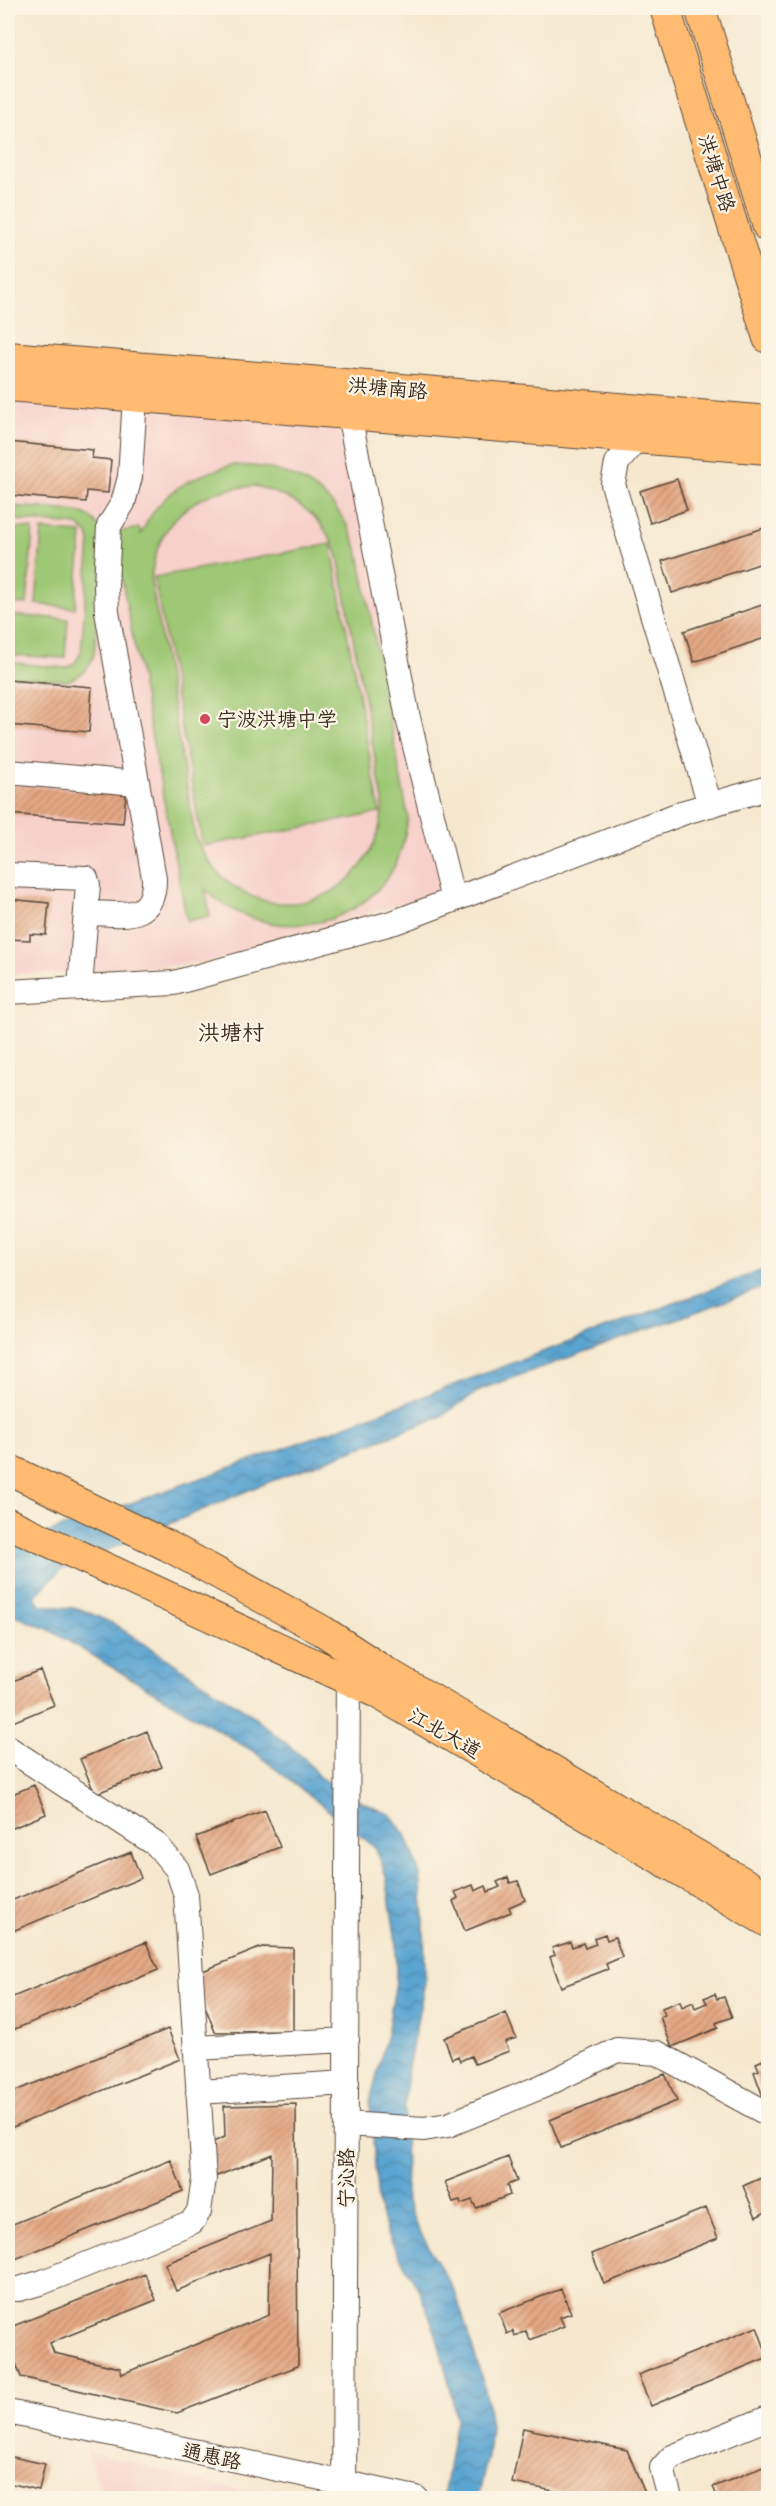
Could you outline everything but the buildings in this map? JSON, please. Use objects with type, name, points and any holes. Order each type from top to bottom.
[{"type":"main road","name":"洪塘中路","points":[[665,8],[768,338]]},
{"type":"main road","name":"洪塘中路","points":[[700,8],[768,227]]},
{"type":"main road","name":"洪塘南路","points":[[8,357],[768,421]]},
{"type":"main road","name":"洪塘南路","points":[[8,386],[768,449]]},
{"type":"main road","name":"江北大道","points":[[8,1469],[168,1546],[347,1645],[384,1671],[768,1897]]},
{"type":"main road","name":"江北大道","points":[[10,1524],[377,1693],[768,1922]]},
{"type":"street","points":[[86,913],[132,913],[147,908],[154,896],[154,878],[107,612],[106,586],[110,526],[123,503],[130,477],[135,397]]},
{"type":"street","points":[[348,414],[408,718],[453,900]]},
{"type":"street","points":[[638,438],[617,463],[613,484],[710,805]]},
{"type":"street","points":[[8,772],[137,783]]},
{"type":"street","points":[[8,992],[174,983],[395,922],[685,812],[768,788]]},
{"type":"street","points":[[8,874],[86,878],[88,885],[80,988]]},
{"type":"street","name":"宁沁路","points":[[344,2492],[349,1761],[347,1645]]},
{"type":"street","points":[[8,1748],[157,1845],[177,1869],[186,1895],[204,2178],[199,2211],[192,2222],[43,2282],[19,2289],[8,2289]]},
{"type":"street","points":[[195,2048],[347,2040]]},
{"type":"street","points":[[346,2124],[424,2129],[448,2125],[543,2086],[617,2050],[657,2053],[768,2114]]},
{"type":"street","points":[[198,2092],[347,2083]]},
{"type":"street","name":"通惠路","points":[[8,2412],[344,2492],[416,2499]]},
{"type":"street","points":[[670,2499],[662,2468],[672,2457],[768,2418]]},
{"type":"shaded area","name":"宁波洪塘中学","points":[[8,398],[336,422],[355,492],[442,891],[209,962],[99,972],[8,974]]},
{"type":"shaded area","points":[[86,2451],[264,2498],[105,2498]]},
{"type":"green space","points":[[233,465],[256,467],[296,477],[327,499],[340,514],[351,532],[359,554],[408,817],[401,850],[385,881],[367,900],[345,913],[322,922],[297,925],[272,923],[248,916],[225,905],[205,889],[210,916],[187,921],[113,533],[139,528],[141,534],[148,519],[167,497],[190,481]],"holes":[[[255,486],[295,502],[316,519],[332,542],[338,556],[383,801],[375,840],[358,870],[333,891],[304,902],[273,902],[242,892],[216,870],[195,835],[151,581],[154,559],[161,540],[170,524],[182,511],[214,493],[234,488]]]},
{"type":"green space","points":[[8,506],[79,512],[89,516],[95,522],[103,537],[94,654],[84,671],[67,681],[8,676],[8,662],[66,668],[74,664],[81,653],[90,542],[88,534],[77,525],[8,519]]},
{"type":"green space","points":[[8,527],[33,529],[27,604],[8,603]]},
{"type":"green space","points":[[42,530],[82,533],[75,608],[36,604]]},
{"type":"green space","points":[[331,544],[380,813],[203,846],[154,577]]},
{"type":"green space","points":[[8,615],[68,619],[65,658],[8,655]]},
{"type":"water","points":[[768,1268],[768,1286],[482,1389],[440,1417],[256,1487],[61,1570],[35,1596],[40,1605],[81,1609],[114,1624],[248,1712],[305,1759],[319,1777],[364,1803],[391,1815],[408,1839],[420,1875],[424,1917],[425,1982],[408,2067],[405,2103],[406,2199],[416,2225],[456,2294],[485,2389],[491,2425],[488,2456],[478,2498],[443,2498],[456,2419],[450,2386],[436,2334],[420,2292],[387,2234],[378,2203],[370,2102],[387,2034],[396,1981],[396,1942],[386,1876],[376,1848],[253,1751],[48,1629],[8,1613],[8,1547],[282,1449]]},
{"type":"place","name":"宁波洪塘中学","points":[[205,719]]},
{"type":"district","name":"洪塘村","points":[[231,1032]]}]
